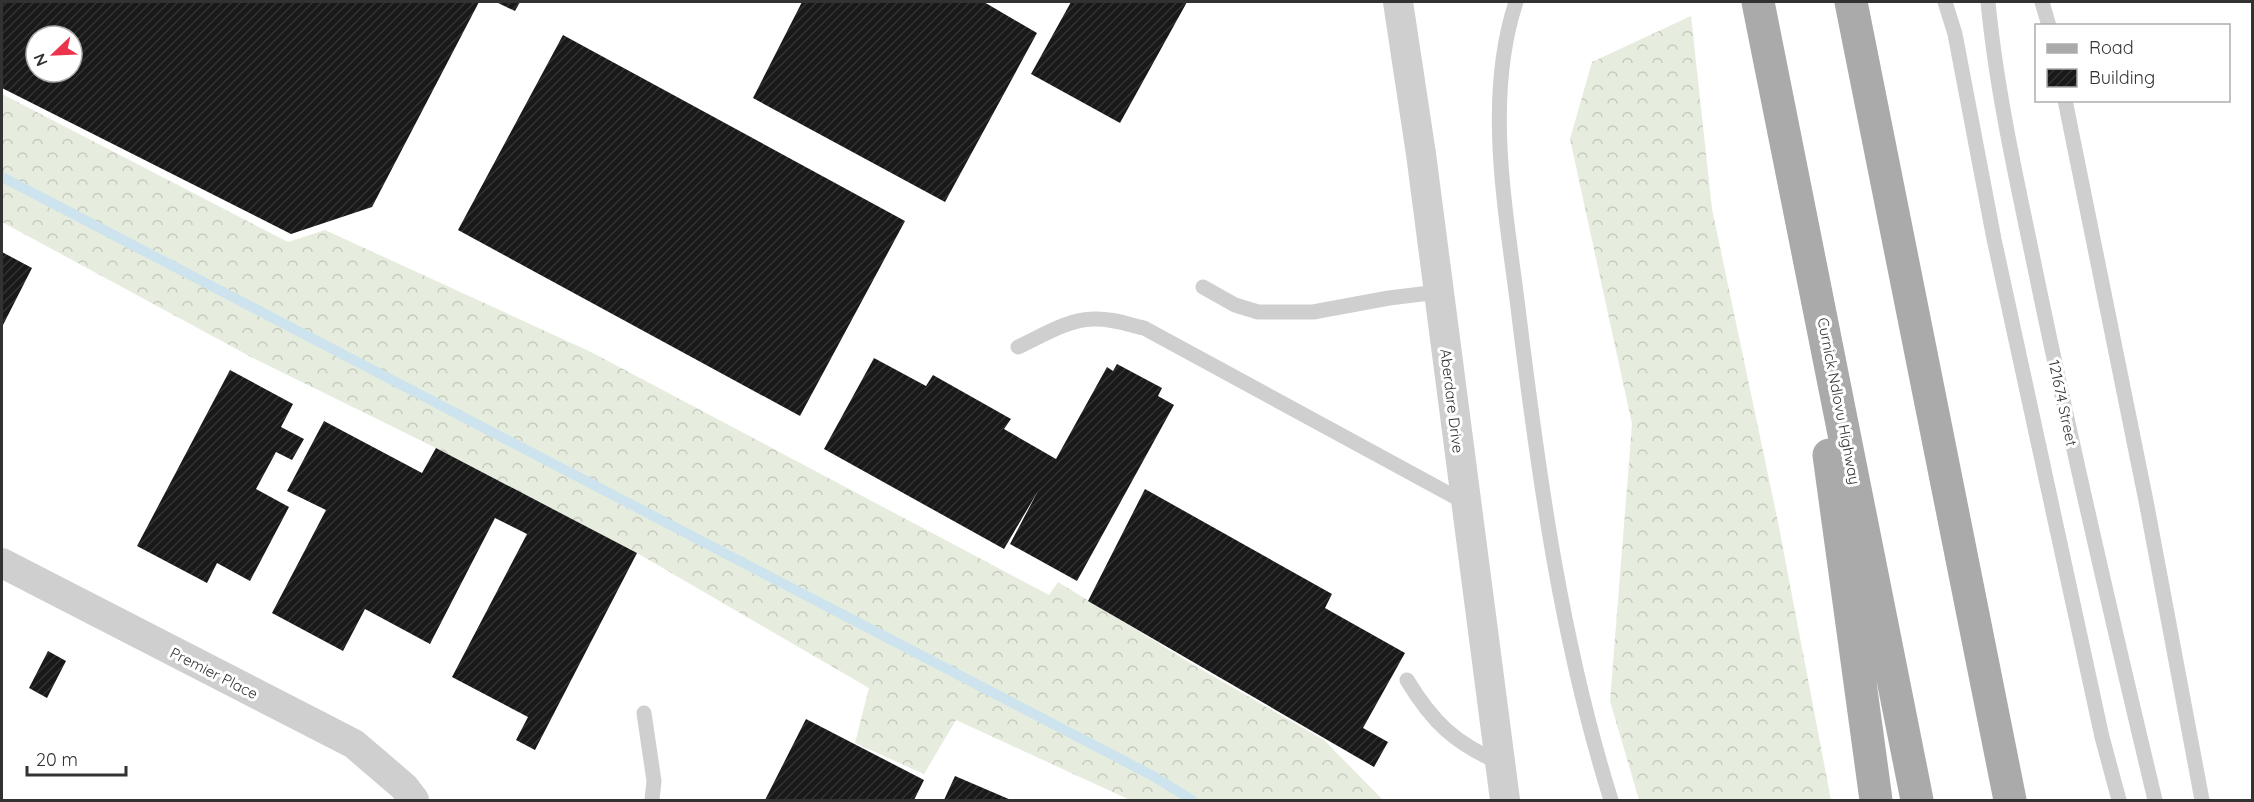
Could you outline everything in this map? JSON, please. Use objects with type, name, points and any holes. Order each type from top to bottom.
[{"type":"main road","name":"Curnick Ndlovu Highway","points":[[1758,2],[1822,312],[1917,801]]},
{"type":"main road","points":[[1851,2],[2010,801]]},
{"type":"main road","points":[[1822,312],[1826,423],[1876,801]]},
{"type":"main road","points":[[1999,742],[2017,801]]},
{"type":"street","name":"Aberdare Drive","points":[[1398,2],[1505,801]]},
{"type":"street","name":"Premier Place","points":[[2,563],[354,744],[404,787],[414,801]]},
{"type":"lane","points":[[1516,2],[1505,56],[1499,110],[1506,210],[1536,448],[1591,737],[1611,801]]},
{"type":"lane","points":[[1945,2],[1955,34],[1997,250],[2119,801]]},
{"type":"lane","name":"121674 Street","points":[[1988,2],[1992,48],[2072,449],[2155,801]]},
{"type":"lane","points":[[2042,2],[2048,24]]},
{"type":"lane","points":[[2065,102],[2146,501],[2202,801]]},
{"type":"lane","points":[[1203,287],[1235,305],[1258,312],[1313,312],[1389,298],[1438,292]]},
{"type":"lane","points":[[1018,347],[1091,318],[1114,320],[1144,328],[1466,503]]},
{"type":"lane","points":[[1407,680],[1423,707],[1455,740],[1500,764]]},
{"type":"lane","points":[[644,714],[654,781],[652,801]]},
{"type":"green space","points":[[1691,16],[1712,209],[1778,522],[1831,800],[1639,800],[1610,701],[1632,424],[1570,139],[1592,62]]},
{"type":"green space","points":[[2,94],[288,242],[325,230],[591,352],[1049,595],[1058,582],[1192,664],[1324,740],[1383,800],[1130,800],[956,720],[924,774],[855,743],[869,688],[637,553],[436,448],[253,358],[2,222]]},
{"type":"building","points":[[2,2],[479,2],[372,207],[291,234],[2,88]]},
{"type":"building","points":[[496,2],[520,2],[515,11]]},
{"type":"building","points":[[802,2],[984,2],[1037,33],[945,202],[753,98]]},
{"type":"building","points":[[1071,2],[1187,2],[1120,123],[1031,74]]},
{"type":"building","points":[[563,35],[905,221],[800,416],[458,230]]},
{"type":"building","points":[[2,252],[32,268],[2,327]]},
{"type":"building","points":[[874,358],[926,386],[933,375],[1011,419],[1004,429],[1056,459],[1107,367],[1113,371],[1117,364],[1162,388],[1158,396],[1174,405],[1077,581],[1010,544],[1038,491],[1004,549],[824,449]]},
{"type":"building","points":[[230,370],[293,404],[281,427],[304,439],[292,460],[276,452],[256,489],[289,507],[250,581],[217,563],[207,583],[137,546]]},
{"type":"building","points":[[324,421],[422,473],[436,448],[637,553],[535,750],[516,740],[528,717],[452,677],[527,534],[495,518],[430,644],[365,609],[343,651],[272,613],[326,510],[287,491]]},
{"type":"building","points":[[1145,489],[1332,594],[1325,608],[1405,653],[1363,728],[1388,742],[1374,767],[1088,601]]},
{"type":"building","points":[[48,651],[66,661],[47,698],[29,688]]},
{"type":"building","points":[[806,719],[924,780],[914,800],[765,800]]},
{"type":"building","points":[[955,776],[1011,800],[944,800]]},
{"type":"waterway","points":[[2,177],[1153,776],[1192,800]]}]
